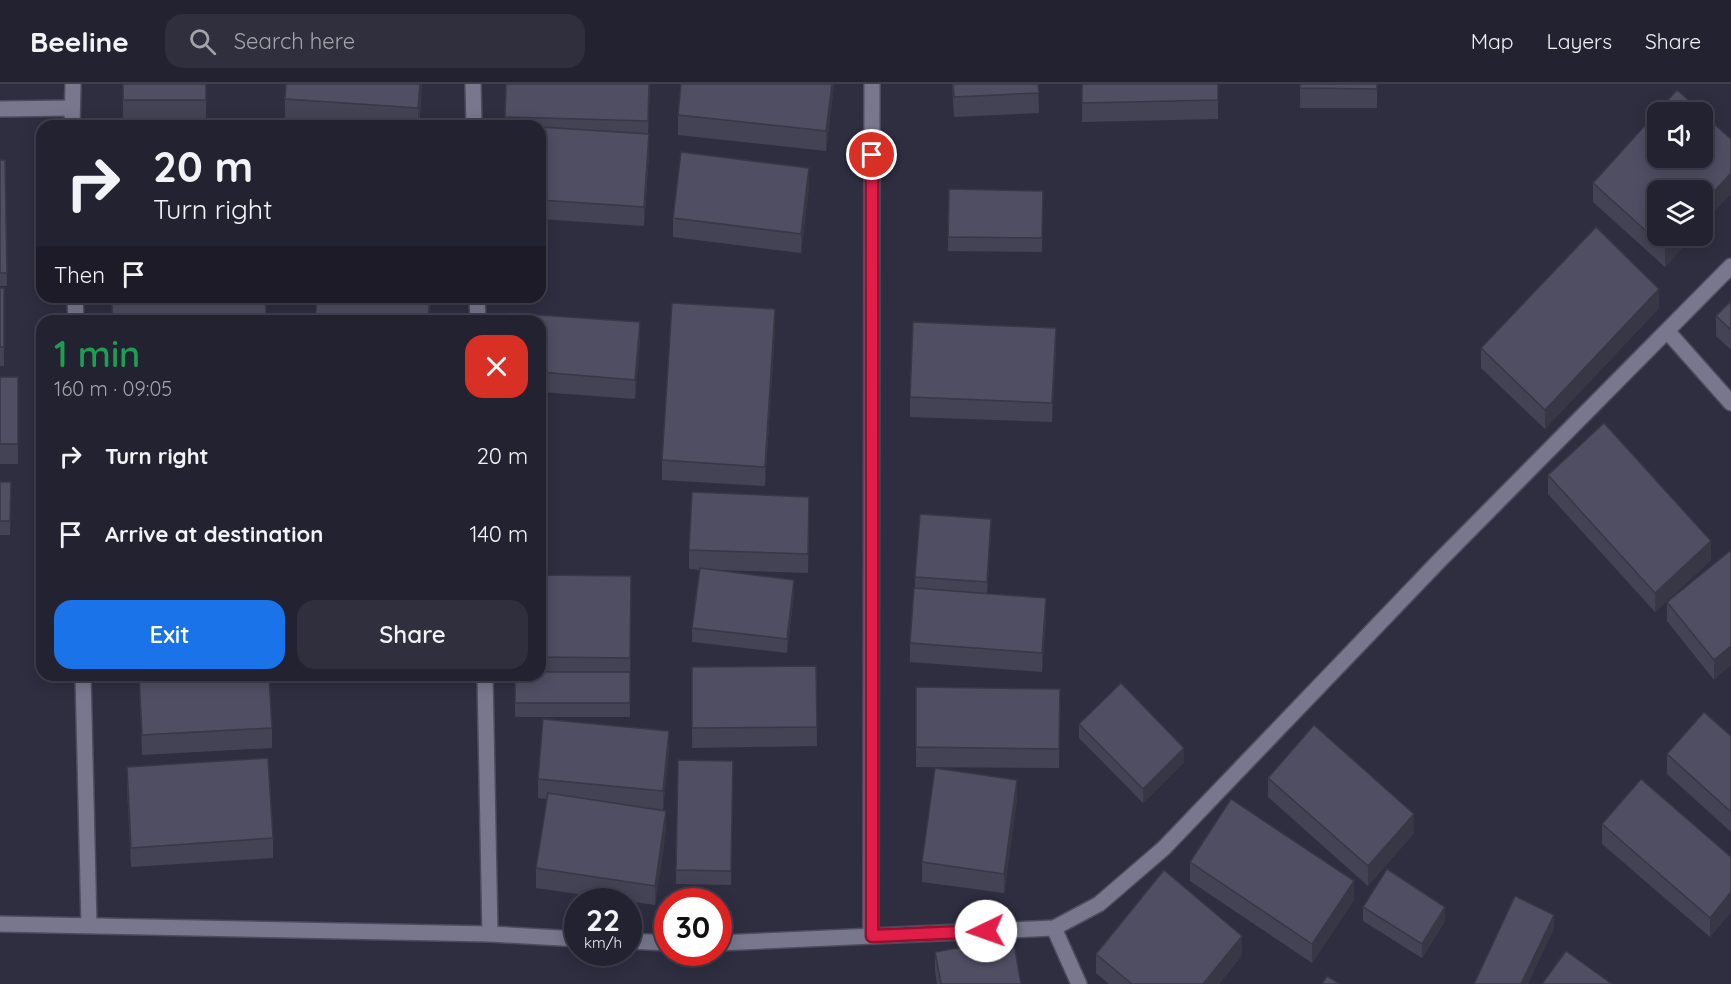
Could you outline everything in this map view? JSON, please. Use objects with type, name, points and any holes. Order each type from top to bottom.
[{"type":"street","points":[[72,120],[73,84]]},
{"type":"street","points":[[473,84],[474,120]]},
{"type":"street","points":[[872,84],[872,936]]},
{"type":"street","points":[[0,109],[72,108]]},
{"type":"street","points":[[732,942],[1054,928],[1099,904],[1164,848],[1440,560],[1731,266]]},
{"type":"street","points":[[1668,332],[1731,404]]},
{"type":"street","points":[[83,681],[89,924]]},
{"type":"street","points":[[485,681],[490,934]]},
{"type":"street","points":[[0,924],[89,924],[490,934],[564,938]]},
{"type":"street","points":[[1054,928],[1079,984]]},
{"type":"building","points":[[123,84],[206,84],[206,100],[123,100]]},
{"type":"building","points":[[286,84],[420,84],[418,108],[285,99]]},
{"type":"building","points":[[506,84],[649,84],[648,121],[505,117]]},
{"type":"building","points":[[681,84],[832,84],[826,131],[678,115]]},
{"type":"building","points":[[953,84],[1038,84],[1039,93],[954,97]]},
{"type":"building","points":[[1082,84],[1218,84],[1218,100],[1082,103]]},
{"type":"building","points":[[1300,84],[1377,84],[1377,89],[1300,88]]},
{"type":"building","points":[[1677,90],[1691,102],[1666,102]]},
{"type":"building","points":[[1647,123],[1647,168],[1713,168],[1713,123],[1731,139],[1731,173],[1713,193],[1713,180],[1647,180],[1647,232],[1593,183]]},
{"type":"building","points":[[546,127],[649,134],[644,207],[546,200]]},
{"type":"building","points":[[681,152],[809,168],[801,234],[673,218]]},
{"type":"building","points":[[0,160],[5,160],[7,273],[0,273]]},
{"type":"building","points":[[949,189],[1043,191],[1042,238],[948,237]]},
{"type":"building","points":[[1596,227],[1659,289],[1545,410],[1481,348]]},
{"type":"building","points":[[0,288],[4,288],[4,347],[0,347]]},
{"type":"building","points":[[1731,301],[1731,330],[1716,316]]},
{"type":"building","points":[[112,303],[266,303],[266,315],[112,315]]},
{"type":"building","points":[[316,303],[430,303],[428,315],[316,315]]},
{"type":"building","points":[[672,303],[775,309],[765,467],[662,460]]},
{"type":"building","points":[[510,313],[539,315],[510,315]]},
{"type":"building","points":[[546,315],[640,322],[635,380],[546,373]]},
{"type":"building","points":[[913,322],[1056,328],[1052,403],[910,397]]},
{"type":"building","points":[[0,377],[18,377],[18,444],[0,444]]},
{"type":"building","points":[[1604,423],[1711,541],[1655,593],[1548,475]]},
{"type":"building","points":[[0,482],[11,482],[10,521],[0,521]]},
{"type":"building","points":[[692,492],[809,497],[808,554],[689,550]]},
{"type":"building","points":[[920,514],[991,519],[987,582],[915,577]]},
{"type":"building","points":[[1731,550],[1731,646],[1714,660],[1667,602]]},
{"type":"building","points":[[700,568],[794,580],[787,639],[692,628]]},
{"type":"building","points":[[546,575],[631,576],[630,658],[546,657]]},
{"type":"building","points":[[914,588],[1046,598],[1042,653],[910,643]]},
{"type":"building","points":[[816,666],[817,727],[692,728],[692,667]]},
{"type":"building","points":[[546,672],[630,672],[630,703],[515,703],[515,681],[546,681]]},
{"type":"building","points":[[139,681],[269,681],[272,728],[142,735]]},
{"type":"building","points":[[1121,683],[1184,748],[1143,789],[1079,724]]},
{"type":"building","points":[[916,687],[1060,689],[1059,749],[916,747]]},
{"type":"building","points":[[1704,712],[1731,736],[1731,812],[1667,754]]},
{"type":"building","points":[[543,719],[669,731],[663,791],[538,779]]},
{"type":"building","points":[[1314,725],[1414,814],[1368,866],[1268,778]]},
{"type":"building","points":[[268,758],[273,838],[131,848],[127,767]]},
{"type":"building","points":[[678,760],[733,761],[731,871],[676,870]]},
{"type":"building","points":[[935,768],[1017,780],[1004,874],[922,862]]},
{"type":"building","points":[[1641,779],[1731,857],[1731,892],[1710,918],[1602,824]]},
{"type":"building","points":[[548,793],[666,811],[655,886],[536,868]]},
{"type":"building","points":[[1231,799],[1354,881],[1312,944],[1190,862]]},
{"type":"building","points":[[1387,869],[1445,907],[1422,944],[1363,907]]},
{"type":"building","points":[[1164,870],[1242,936],[1203,984],[1132,984],[1096,954]]},
{"type":"building","points":[[1515,896],[1554,915],[1521,984],[1474,984]]},
{"type":"building","points":[[1013,938],[1021,984],[941,984],[935,952]]},
{"type":"building","points":[[1566,951],[1612,984],[1542,984]]},
{"type":"building","points":[[1327,976],[1340,984],[1322,984]]},
{"type":"route","points":[[872,155],[872,936],[986,931]]}]
